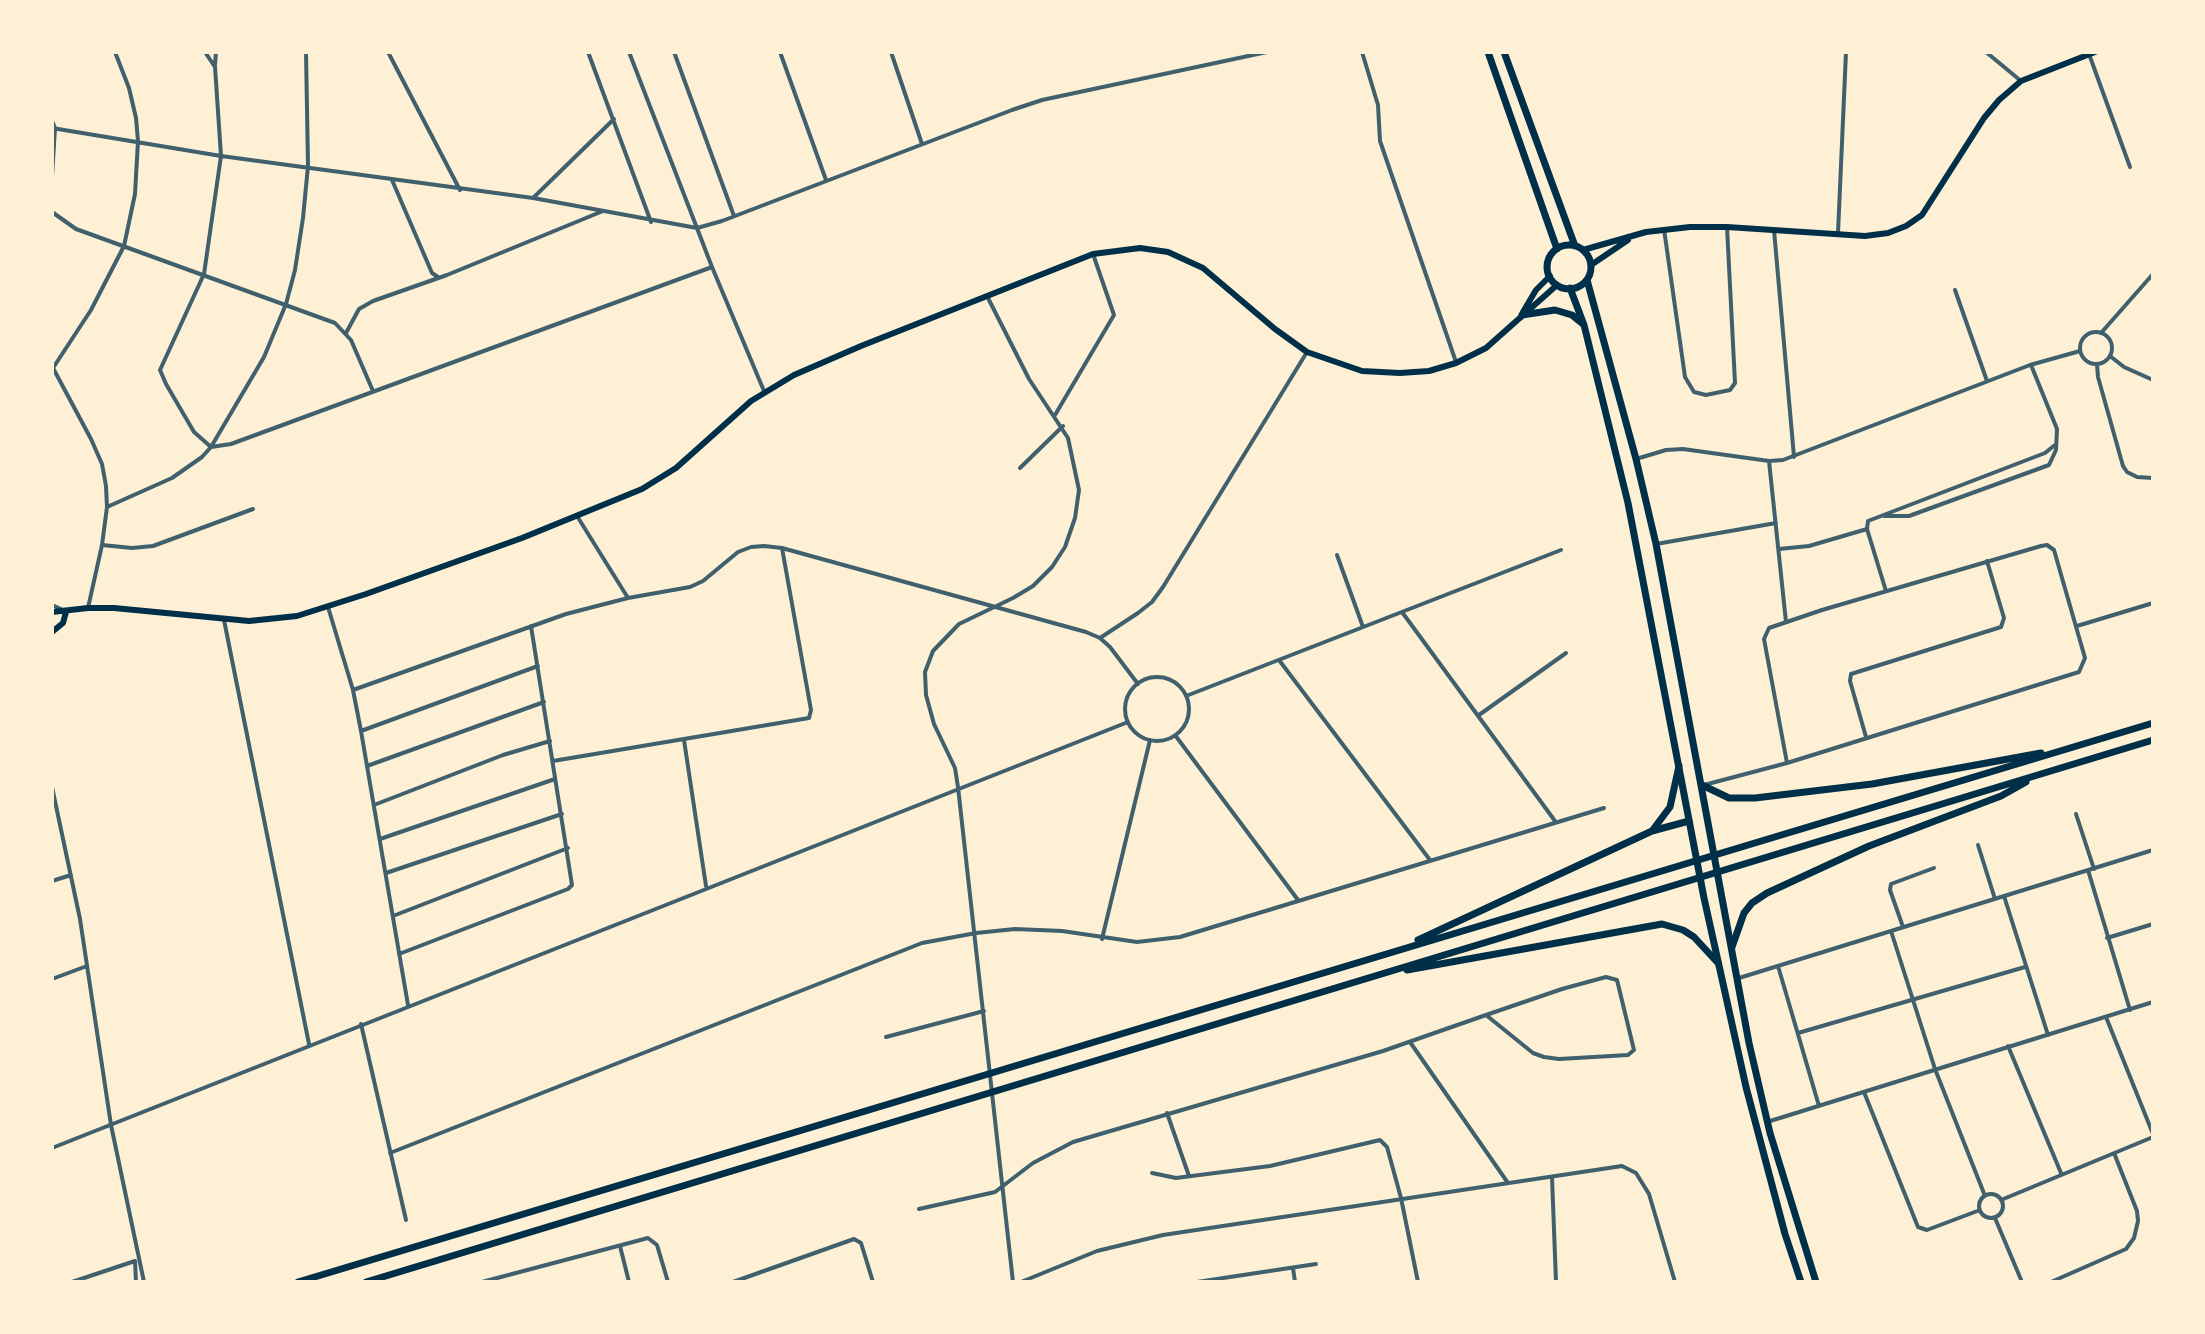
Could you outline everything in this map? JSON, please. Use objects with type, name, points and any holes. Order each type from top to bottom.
[{"type":"main road","points":[[1488,52],[1557,249]]},
{"type":"main road","points":[[1504,52],[1579,248],[1591,265]]},
{"type":"main road","points":[[1557,249],[1579,248],[1664,229],[1727,227],[1865,236],[1888,233],[1922,215],[1984,118],[1999,100],[2021,81],[2092,53]]},
{"type":"main road","points":[[1632,237],[1591,265],[1587,280],[1656,544],[1737,979],[1767,1122],[1816,1282]]},
{"type":"main road","points":[[52,612],[114,608],[224,620],[297,616],[328,607],[577,516],[642,489],[676,468],[764,391],[814,365],[1093,254],[1140,248],[1168,252],[1203,268],[1307,352],[1362,371],[1429,371],[1456,363],[1486,348],[1557,285]]},
{"type":"main road","points":[[1557,249],[1548,261],[1550,276],[1557,285],[1578,287],[1587,280]]},
{"type":"main road","points":[[1522,315],[1536,290],[1550,276]]},
{"type":"main road","points":[[1570,288],[1584,325],[1628,503],[1704,898],[1758,1136],[1801,1282]]},
{"type":"main road","points":[[1522,315],[1555,310],[1572,315],[1584,325]]},
{"type":"main road","points":[[52,632],[63,623],[66,612]]},
{"type":"main road","points":[[298,1282],[2153,723]]},
{"type":"main road","points":[[366,1282],[2153,740]]},
{"type":"main road","points":[[1702,785],[1729,798],[1755,798],[1872,784],[2082,745]]},
{"type":"main road","points":[[1652,831],[1670,807],[1679,766]]},
{"type":"main road","points":[[1732,947],[1744,913],[1767,893],[1869,846],[2001,796],[2042,774]]},
{"type":"main road","points":[[1397,951],[1652,831],[1689,821]]},
{"type":"main road","points":[[1372,976],[1662,924],[1694,937],[1718,963]]},
{"type":"street","points":[[88,608],[107,507],[102,464],[52,368],[91,310],[124,246],[135,194],[138,141],[129,88],[115,52]]},
{"type":"street","points":[[205,52],[215,67]]},
{"type":"street","points":[[216,52],[221,156],[204,274],[160,370],[194,432],[211,447],[231,444],[712,267]]},
{"type":"street","points":[[107,507],[172,478],[202,457],[264,357],[286,304],[297,257],[308,166],[306,52]]},
{"type":"street","points":[[388,52],[460,190]]},
{"type":"street","points":[[588,52],[651,222]]},
{"type":"street","points":[[629,52],[712,267],[764,391]]},
{"type":"street","points":[[674,52],[734,216]]},
{"type":"street","points":[[780,52],[826,180]]},
{"type":"street","points":[[891,52],[922,144]]},
{"type":"street","points":[[53,128],[221,156],[533,198],[697,228],[1042,100],[1267,52]]},
{"type":"street","points":[[1362,52],[1378,105],[1380,141],[1456,363]]},
{"type":"street","points":[[1838,235],[1846,52]]},
{"type":"street","points":[[1986,52],[2021,81]]},
{"type":"street","points":[[2092,53],[2130,167]]},
{"type":"street","points":[[533,198],[615,119]]},
{"type":"street","points":[[52,121],[52,177]]},
{"type":"street","points":[[392,180],[432,273],[438,277]]},
{"type":"street","points":[[346,333],[359,309],[605,210]]},
{"type":"street","points":[[52,212],[76,229],[335,323],[346,333],[373,391]]},
{"type":"street","points":[[1664,229],[1685,377],[1694,392],[1706,395],[1730,390],[1735,383],[1727,227]]},
{"type":"street","points":[[1774,230],[1794,457]]},
{"type":"street","points":[[1055,415],[1114,315],[1093,254]]},
{"type":"street","points":[[2101,333],[2153,274]]},
{"type":"street","points":[[1955,290],[1987,381]]},
{"type":"street","points":[[987,295],[1029,379],[1063,426],[1075,463],[1079,490],[1075,518],[1065,547],[1052,567],[1033,586],[959,624],[944,636],[933,651],[925,672],[926,695],[934,724],[955,768],[958,787],[1013,1282]]},
{"type":"street","points":[[2097,364],[2084,359],[2080,351],[2085,336],[2101,333]]},
{"type":"street","points":[[2101,333],[2110,342],[2110,356]]},
{"type":"street","points":[[1636,459],[1666,450],[1698,449],[1769,461],[1794,457],[2030,365],[2080,351]]},
{"type":"street","points":[[1100,638],[1152,602],[1163,587],[1307,352]]},
{"type":"street","points":[[2097,364],[2110,356]]},
{"type":"street","points":[[2110,356],[2124,367],[2153,380]]},
{"type":"street","points":[[2097,364],[2123,466],[2137,477],[2153,478]]},
{"type":"street","points":[[1884,516],[1909,516],[2043,469],[2052,461],[2057,429],[2030,365]]},
{"type":"street","points":[[1020,468],[1063,426]]},
{"type":"street","points":[[1886,591],[1867,529],[1868,521],[2045,453],[2055,445]]},
{"type":"street","points":[[1769,461],[1786,622]]},
{"type":"street","points":[[102,545],[132,548],[153,546],[253,509]]},
{"type":"street","points":[[577,516],[628,598]]},
{"type":"street","points":[[1656,544],[1776,523]]},
{"type":"street","points":[[1779,549],[1809,546],[1867,529]]},
{"type":"street","points":[[1702,785],[1787,763],[2079,672],[2085,658],[2056,554],[2051,547],[2041,546],[1987,561],[1769,628],[1764,639],[1787,763]]},
{"type":"street","points":[[353,690],[531,626],[628,598],[690,587],[714,573],[738,552],[751,547],[782,548],[1100,638],[1138,684]]},
{"type":"street","points":[[553,761],[805,720],[811,715],[782,548]]},
{"type":"street","points":[[1186,696],[1561,550]]},
{"type":"street","points":[[1337,555],[1363,627]]},
{"type":"street","points":[[1866,737],[1850,681],[1851,674],[2001,627],[2004,618],[1987,561]]},
{"type":"street","points":[[2077,626],[2153,603]]},
{"type":"street","points":[[52,605],[66,612]]},
{"type":"street","points":[[328,607],[353,690],[408,1005]]},
{"type":"street","points":[[1402,612],[1555,821]]},
{"type":"street","points":[[224,620],[309,1044]]},
{"type":"street","points":[[399,954],[568,889],[573,883],[531,626]]},
{"type":"street","points":[[1479,715],[1566,653]]},
{"type":"street","points":[[1279,660],[1430,860]]},
{"type":"street","points":[[361,731],[538,666]]},
{"type":"street","points":[[1162,678],[1176,684],[1186,696],[1188,716],[1183,727],[1164,740],[1150,740],[1138,734],[1128,722],[1126,703],[1138,684],[1149,679],[1162,678]]},
{"type":"street","points":[[367,766],[544,702]]},
{"type":"street","points":[[52,1148],[706,886],[1128,722]]},
{"type":"street","points":[[1175,735],[1298,900]]},
{"type":"street","points":[[684,740],[706,886]]},
{"type":"street","points":[[1102,939],[1150,740]]},
{"type":"street","points":[[374,805],[503,755],[550,741]]},
{"type":"street","points":[[380,839],[556,778]]},
{"type":"street","points":[[52,787],[88,966],[111,1125],[144,1282]]},
{"type":"street","points":[[390,1153],[904,949],[976,933],[1039,929],[1137,942],[1180,937],[1604,808]]},
{"type":"street","points":[[385,874],[562,814]]},
{"type":"street","points":[[2076,814],[2107,938],[2130,1010]]},
{"type":"street","points":[[1978,845],[1995,899]]},
{"type":"street","points":[[393,916],[568,848]]},
{"type":"street","points":[[1737,979],[2153,850]]},
{"type":"street","points":[[1903,927],[1890,890],[1891,884],[1934,868]]},
{"type":"street","points":[[52,881],[71,875]]},
{"type":"street","points":[[2004,896],[2048,1035]]},
{"type":"street","points":[[2107,938],[2153,924]]},
{"type":"street","points":[[1891,931],[1935,1069],[1985,1196]]},
{"type":"street","points":[[52,979],[88,966]]},
{"type":"street","points":[[1778,966],[1819,1106]]},
{"type":"street","points":[[1798,1033],[2025,967]]},
{"type":"street","points":[[919,1209],[987,1195],[1003,1188],[1033,1163],[1061,1147],[1410,1042],[1486,1015],[1562,989],[1611,977],[1617,980],[1634,1050],[1628,1055],[1544,1057],[1533,1053],[1486,1015]]},
{"type":"street","points":[[1767,1122],[2152,1004]]},
{"type":"street","points":[[886,1037],[984,1011]]},
{"type":"street","points":[[2001,1200],[2153,1135],[2106,1017]]},
{"type":"street","points":[[361,1024],[406,1220]]},
{"type":"street","points":[[1410,1042],[1508,1183]]},
{"type":"street","points":[[2008,1046],[2061,1174]]},
{"type":"street","points":[[1864,1092],[1918,1227],[1930,1229],[1980,1210]]},
{"type":"street","points":[[1167,1113],[1189,1176]]},
{"type":"street","points":[[1152,1173],[1165,1177],[1189,1176],[1293,1162],[1377,1139],[1383,1141],[1401,1198],[1418,1282]]},
{"type":"street","points":[[2051,1282],[2126,1249],[2134,1238],[2138,1221],[2114,1153]]},
{"type":"street","points":[[1021,1282],[1097,1251],[1163,1235],[1622,1166],[1636,1173],[1649,1194],[1675,1282]]},
{"type":"street","points":[[1552,1177],[1556,1282]]},
{"type":"street","points":[[1994,1195],[2001,1200],[2002,1210],[1994,1217],[1986,1217],[1980,1210],[1980,1202],[1985,1196],[1994,1195]]},
{"type":"street","points":[[1994,1217],[2022,1282]]},
{"type":"street","points":[[482,1282],[651,1239],[657,1245],[668,1282]]},
{"type":"street","points":[[733,1282],[854,1239],[863,1247],[873,1282]]},
{"type":"street","points":[[619,1245],[629,1282]]},
{"type":"street","points":[[136,1246],[136,1282]]},
{"type":"street","points":[[72,1282],[135,1261]]},
{"type":"street","points":[[1197,1282],[1316,1264]]},
{"type":"street","points":[[1293,1268],[1295,1282]]}]
